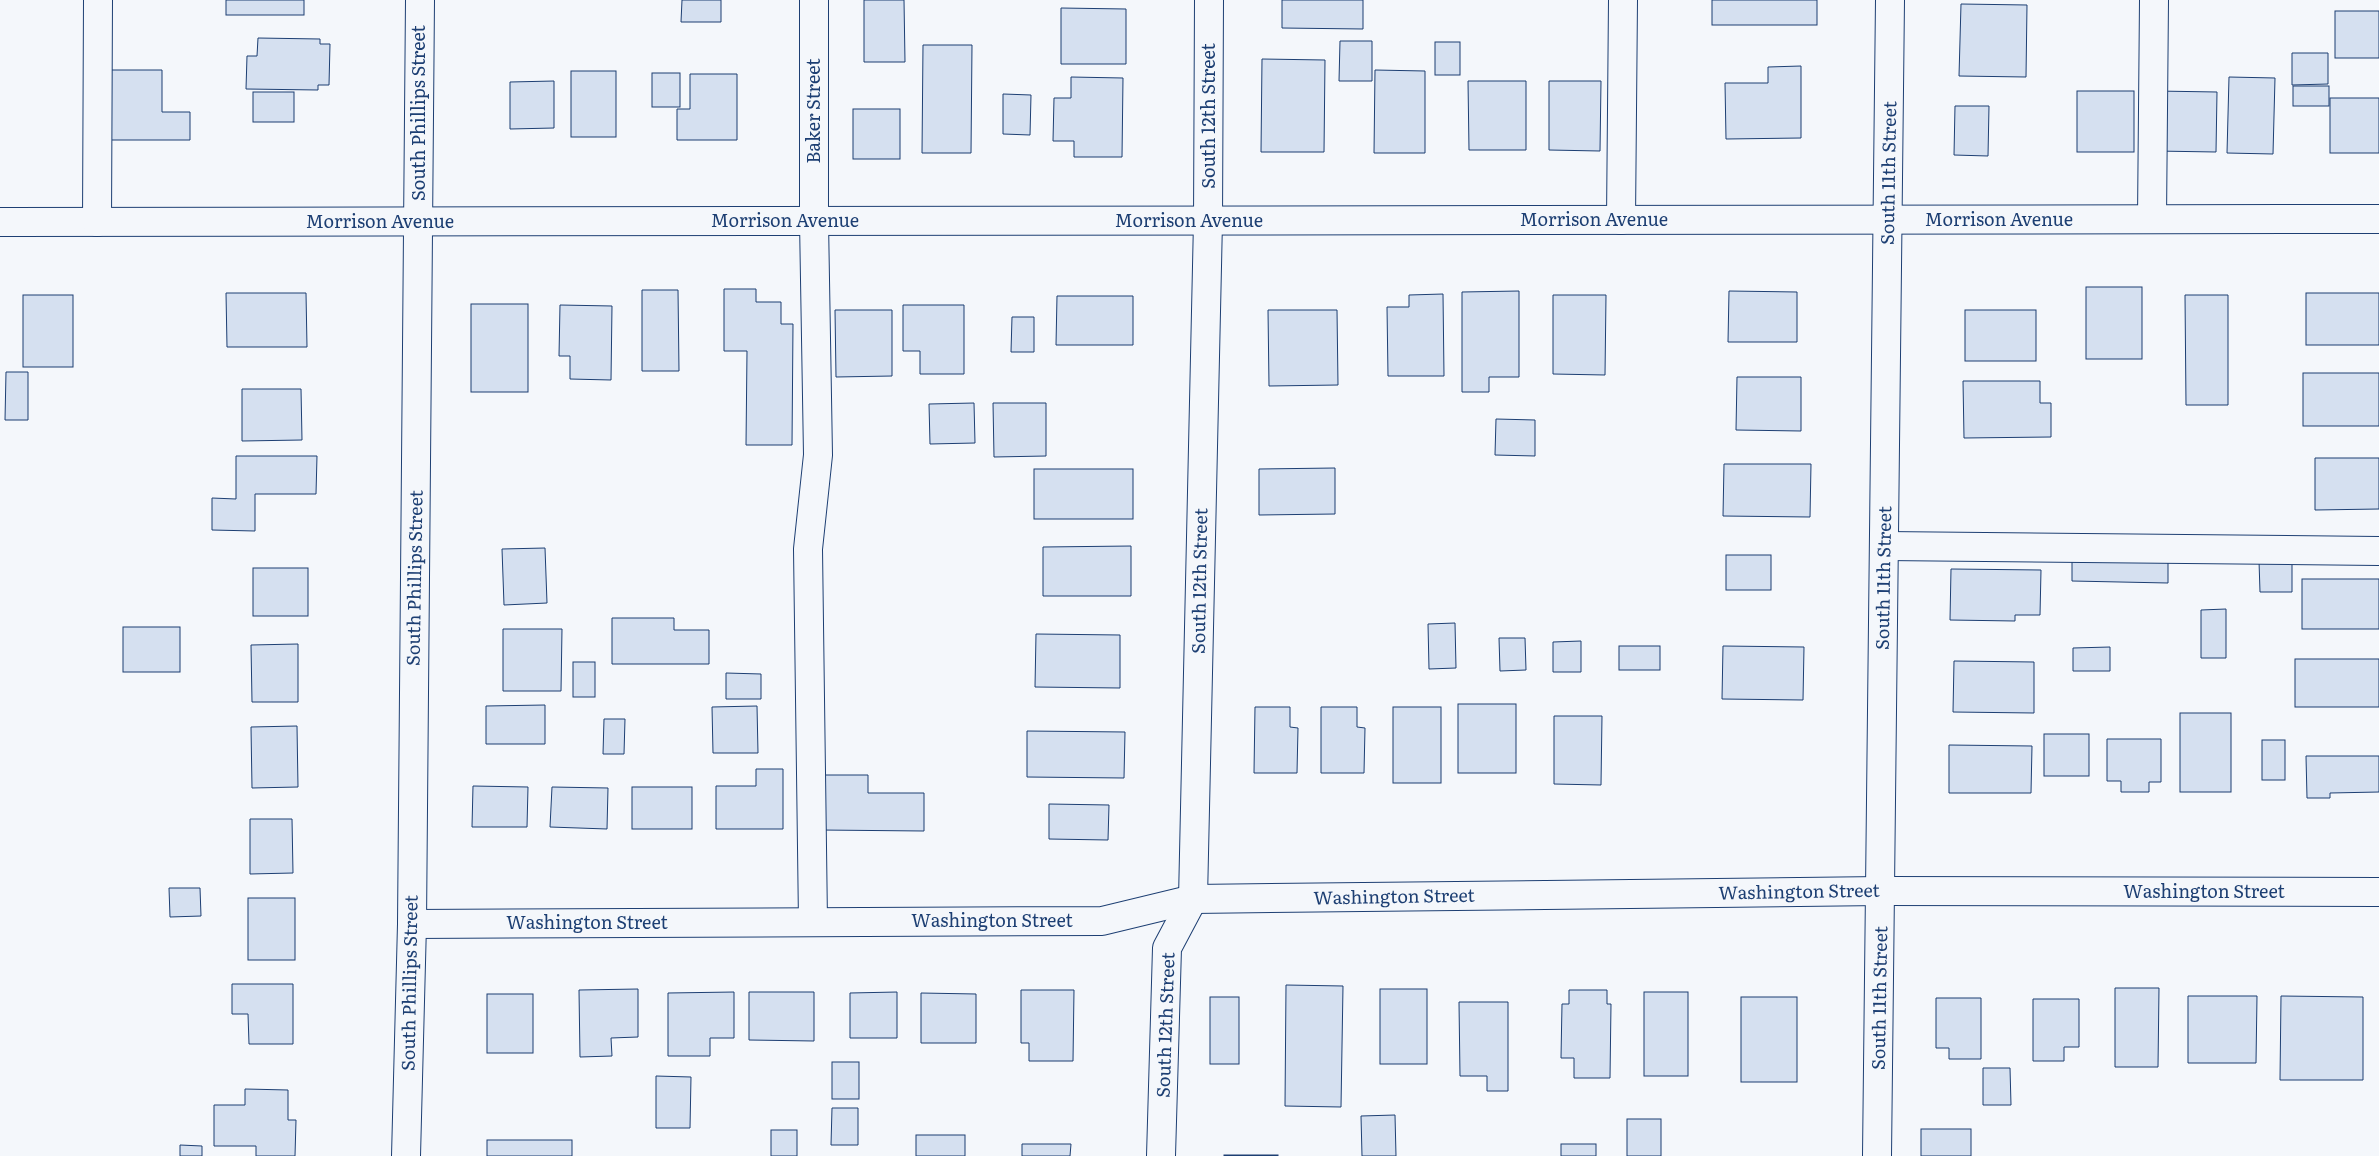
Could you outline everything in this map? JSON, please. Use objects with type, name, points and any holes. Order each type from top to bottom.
[{"type":"street","points":[[97,222],[98,0]]},
{"type":"street","name":"South Phillips Street","points":[[406,1156],[412,924],[420,0]]},
{"type":"street","name":"Baker Street","points":[[813,922],[808,549],[818,455],[814,221],[814,0]]},
{"type":"street","name":"South 12th Street","points":[[1161,1156],[1167,948],[1193,900],[1208,220],[1209,0]]},
{"type":"street","points":[[1621,220],[1623,0]]},
{"type":"street","name":"South 11th Street","points":[[1877,1156],[1890,0]]},
{"type":"street","points":[[2152,219],[2154,0]]},
{"type":"street","name":"Morrison Avenue","points":[[0,222],[2379,219]]},
{"type":"street","points":[[1885,546],[2104,550],[2379,551]]},
{"type":"street","name":"Washington Street","points":[[412,924],[1102,921],[1193,900],[1881,891],[2379,892]]},
{"type":"building","points":[[226,0],[304,0],[304,15],[226,15]]},
{"type":"building","points":[[682,0],[721,0],[721,22],[681,22]]},
{"type":"building","points":[[864,0],[904,0],[905,62],[864,62]]},
{"type":"building","points":[[1282,0],[1363,0],[1363,29],[1282,28]]},
{"type":"building","points":[[1712,0],[1817,0],[1817,25],[1712,25]]},
{"type":"building","points":[[1961,4],[2027,5],[2026,77],[1959,76]]},
{"type":"building","points":[[1061,8],[1126,9],[1126,64],[1061,64]]},
{"type":"building","points":[[2335,11],[2379,11],[2379,58],[2335,58]]},
{"type":"building","points":[[258,38],[320,39],[320,44],[330,44],[329,85],[318,85],[318,90],[246,89],[247,56],[257,56]]},
{"type":"building","points":[[1340,41],[1372,41],[1372,81],[1339,81]]},
{"type":"building","points":[[1435,42],[1460,42],[1460,75],[1435,75]]},
{"type":"building","points":[[923,45],[972,45],[971,153],[922,153]]},
{"type":"building","points":[[2292,53],[2328,53],[2328,84],[2292,85]]},
{"type":"building","points":[[1262,59],[1325,60],[1324,152],[1261,152]]},
{"type":"building","points":[[1801,66],[1801,138],[1726,139],[1725,83],[1768,83],[1768,67]]},
{"type":"building","points":[[110,70],[162,70],[162,112],[190,112],[190,140],[110,140]]},
{"type":"building","points":[[1375,70],[1425,71],[1425,153],[1374,153]]},
{"type":"building","points":[[571,71],[616,71],[616,137],[571,137]]},
{"type":"building","points":[[652,73],[680,73],[680,107],[652,107]]},
{"type":"building","points":[[690,74],[737,74],[737,140],[677,140],[677,109],[690,109]]},
{"type":"building","points":[[1071,77],[1123,78],[1122,157],[1074,157],[1074,141],[1053,141],[1054,98],[1071,98]]},
{"type":"building","points":[[2229,77],[2275,78],[2273,154],[2227,153]]},
{"type":"building","points":[[554,81],[554,128],[510,129],[510,82]]},
{"type":"building","points":[[1468,81],[1526,81],[1526,150],[1469,150]]},
{"type":"building","points":[[1549,81],[1601,81],[1600,151],[1549,150]]},
{"type":"building","points":[[2293,86],[2329,86],[2329,106],[2293,106]]},
{"type":"building","points":[[2077,91],[2134,91],[2134,152],[2077,152]]},
{"type":"building","points":[[2156,91],[2217,92],[2216,152],[2155,151]]},
{"type":"building","points":[[253,92],[294,92],[294,122],[253,122]]},
{"type":"building","points":[[1003,94],[1031,95],[1030,135],[1003,134]]},
{"type":"building","points":[[2330,98],[2379,98],[2379,153],[2330,153]]},
{"type":"building","points":[[1955,106],[1989,106],[1988,156],[1954,155]]},
{"type":"building","points":[[853,109],[900,109],[900,159],[853,159]]},
{"type":"building","points":[[2086,287],[2142,287],[2142,359],[2086,359]]},
{"type":"building","points":[[724,289],[756,289],[756,302],[781,302],[781,324],[793,324],[792,445],[746,445],[747,351],[724,351]]},
{"type":"building","points":[[642,290],[678,290],[679,371],[642,371]]},
{"type":"building","points":[[1519,291],[1519,377],[1489,377],[1489,392],[1462,392],[1462,292]]},
{"type":"building","points":[[1729,291],[1797,292],[1797,342],[1728,342]]},
{"type":"building","points":[[226,293],[306,293],[307,347],[227,347]]},
{"type":"building","points":[[2306,293],[2379,293],[2379,345],[2306,345]]},
{"type":"building","points":[[1443,294],[1444,376],[1388,376],[1387,307],[1409,307],[1409,295]]},
{"type":"building","points":[[23,295],[73,295],[73,367],[23,367]]},
{"type":"building","points":[[1553,295],[1606,295],[1605,375],[1553,374]]},
{"type":"building","points":[[2185,295],[2228,295],[2228,405],[2186,405]]},
{"type":"building","points":[[1057,296],[1133,296],[1133,345],[1056,345]]},
{"type":"building","points":[[471,304],[528,304],[528,392],[471,392]]},
{"type":"building","points":[[560,305],[612,306],[611,380],[570,379],[570,356],[559,356]]},
{"type":"building","points":[[903,305],[964,305],[964,374],[920,374],[920,351],[903,351]]},
{"type":"building","points":[[835,310],[892,310],[892,376],[836,377]]},
{"type":"building","points":[[1268,310],[1337,310],[1338,385],[1269,386]]},
{"type":"building","points":[[1965,310],[2036,310],[2036,361],[1965,361]]},
{"type":"building","points":[[1012,317],[1034,317],[1034,352],[1011,352]]},
{"type":"building","points":[[6,372],[28,372],[28,420],[5,420]]},
{"type":"building","points":[[2303,373],[2379,373],[2379,426],[2303,426]]},
{"type":"building","points":[[1737,377],[1801,377],[1801,431],[1736,430]]},
{"type":"building","points":[[1963,381],[2040,381],[2040,403],[2051,403],[2051,437],[1964,438]]},
{"type":"building","points":[[242,389],[301,389],[302,440],[242,441]]},
{"type":"building","points":[[974,403],[975,443],[930,444],[929,404]]},
{"type":"building","points":[[993,403],[1046,403],[1046,456],[994,457]]},
{"type":"building","points":[[1496,419],[1535,420],[1535,456],[1495,455]]},
{"type":"building","points":[[236,456],[317,456],[316,494],[255,494],[255,531],[212,530],[212,498],[236,499]]},
{"type":"building","points":[[2315,458],[2379,458],[2379,509],[2315,510]]},
{"type":"building","points":[[1724,464],[1811,464],[1810,517],[1723,516]]},
{"type":"building","points":[[1335,468],[1335,514],[1259,515],[1259,469]]},
{"type":"building","points":[[1034,469],[1133,469],[1133,519],[1034,519]]},
{"type":"building","points":[[1131,546],[1131,596],[1043,596],[1043,547]]},
{"type":"building","points":[[545,548],[547,603],[504,605],[502,549]]},
{"type":"building","points":[[1726,555],[1771,555],[1771,590],[1726,590]]},
{"type":"building","points":[[2072,557],[2168,558],[2168,583],[2072,581]]},
{"type":"building","points":[[2259,561],[2292,561],[2292,592],[2260,592]]},
{"type":"building","points":[[253,568],[308,568],[308,616],[253,616]]},
{"type":"building","points":[[1951,569],[2041,570],[2040,615],[2015,615],[2015,621],[1950,620]]},
{"type":"building","points":[[2302,579],[2379,579],[2379,629],[2302,629]]},
{"type":"building","points":[[2226,609],[2226,658],[2201,658],[2201,610]]},
{"type":"building","points":[[612,618],[674,618],[674,630],[709,630],[709,664],[612,664]]},
{"type":"building","points":[[1455,623],[1456,668],[1429,669],[1428,624]]},
{"type":"building","points":[[123,627],[180,627],[180,672],[123,672]]},
{"type":"building","points":[[503,629],[562,629],[561,691],[503,691]]},
{"type":"building","points":[[1036,634],[1120,635],[1120,688],[1035,687]]},
{"type":"building","points":[[1499,638],[1525,638],[1526,670],[1500,671]]},
{"type":"building","points":[[1581,641],[1581,672],[1553,672],[1553,642]]},
{"type":"building","points":[[298,644],[298,702],[252,702],[251,645]]},
{"type":"building","points":[[1619,646],[1660,646],[1660,670],[1619,670]]},
{"type":"building","points":[[1723,646],[1804,647],[1803,700],[1722,699]]},
{"type":"building","points":[[2110,647],[2110,671],[2073,671],[2073,648]]},
{"type":"building","points":[[2295,659],[2379,659],[2379,707],[2295,707]]},
{"type":"building","points":[[1954,661],[2034,662],[2034,713],[1953,712]]},
{"type":"building","points":[[573,662],[595,662],[595,697],[573,697]]},
{"type":"building","points":[[726,673],[761,674],[761,699],[726,699]]},
{"type":"building","points":[[1458,704],[1516,704],[1516,773],[1458,773]]},
{"type":"building","points":[[545,705],[545,744],[486,744],[486,706]]},
{"type":"building","points":[[757,706],[758,753],[713,753],[712,707]]},
{"type":"building","points":[[1255,707],[1290,707],[1290,727],[1298,728],[1297,773],[1254,773]]},
{"type":"building","points":[[1321,707],[1357,707],[1357,727],[1365,728],[1364,773],[1321,773]]},
{"type":"building","points":[[1393,707],[1441,707],[1441,783],[1393,783]]},
{"type":"building","points":[[2180,713],[2231,713],[2231,792],[2180,792]]},
{"type":"building","points":[[1554,716],[1602,716],[1601,785],[1554,784]]},
{"type":"building","points":[[604,719],[625,719],[624,754],[603,754]]},
{"type":"building","points":[[297,726],[298,787],[252,788],[251,727]]},
{"type":"building","points":[[1027,731],[1125,732],[1124,778],[1027,777]]},
{"type":"building","points":[[2044,734],[2089,734],[2089,776],[2044,776]]},
{"type":"building","points":[[2107,739],[2161,739],[2161,782],[2149,782],[2149,792],[2121,792],[2121,781],[2107,781]]},
{"type":"building","points":[[2262,740],[2285,740],[2285,780],[2262,780]]},
{"type":"building","points":[[1949,745],[2032,746],[2031,793],[1949,793]]},
{"type":"building","points":[[2306,756],[2379,756],[2379,792],[2330,793],[2330,798],[2307,798]]},
{"type":"building","points":[[756,769],[783,769],[783,829],[716,829],[716,786],[756,786]]},
{"type":"building","points":[[820,775],[868,775],[868,793],[924,793],[924,831],[820,830]]},
{"type":"building","points":[[473,786],[528,787],[527,827],[472,827]]},
{"type":"building","points":[[552,787],[608,788],[607,829],[550,827]]},
{"type":"building","points":[[632,787],[692,787],[692,829],[632,829]]},
{"type":"building","points":[[1049,804],[1109,805],[1108,840],[1049,839]]},
{"type":"building","points":[[250,819],[292,819],[293,873],[250,874]]},
{"type":"building","points":[[169,888],[200,888],[201,916],[170,917]]},
{"type":"building","points":[[248,898],[295,898],[295,960],[248,960]]},
{"type":"building","points":[[232,984],[293,984],[293,1044],[249,1044],[248,1014],[232,1014]]},
{"type":"building","points":[[1286,985],[1343,986],[1341,1107],[1285,1106]]},
{"type":"building","points":[[2115,988],[2159,988],[2158,1067],[2115,1067]]},
{"type":"building","points":[[638,989],[638,1037],[611,1038],[612,1056],[580,1057],[579,990]]},
{"type":"building","points":[[1380,989],[1427,989],[1427,1064],[1380,1064]]},
{"type":"building","points":[[1021,990],[1074,990],[1073,1061],[1029,1061],[1029,1043],[1021,1043]]},
{"type":"building","points":[[1569,990],[1607,990],[1607,1004],[1611,1004],[1610,1078],[1574,1078],[1574,1058],[1561,1058],[1562,1004],[1569,1004]]},
{"type":"building","points":[[734,992],[734,1038],[710,1038],[710,1056],[668,1056],[668,993]]},
{"type":"building","points":[[749,992],[814,992],[814,1041],[749,1040]]},
{"type":"building","points":[[897,992],[897,1038],[850,1038],[850,993]]},
{"type":"building","points":[[1644,992],[1688,992],[1688,1076],[1644,1076]]},
{"type":"building","points":[[921,993],[976,994],[976,1043],[921,1043]]},
{"type":"building","points":[[487,994],[533,994],[533,1053],[487,1053]]},
{"type":"building","points":[[2188,996],[2257,996],[2256,1063],[2188,1063]]},
{"type":"building","points":[[2281,996],[2363,997],[2363,1080],[2280,1080]]},
{"type":"building","points":[[1210,997],[1239,997],[1239,1064],[1210,1064]]},
{"type":"building","points":[[1741,997],[1797,997],[1797,1082],[1741,1082]]},
{"type":"building","points":[[1936,998],[1981,998],[1981,1059],[1949,1059],[1949,1048],[1936,1048]]},
{"type":"building","points":[[2033,999],[2079,999],[2079,1047],[2064,1047],[2064,1061],[2033,1061]]},
{"type":"building","points":[[1459,1002],[1508,1002],[1508,1091],[1487,1091],[1487,1076],[1460,1076]]},
{"type":"building","points":[[832,1062],[859,1062],[859,1099],[832,1099]]},
{"type":"building","points":[[1983,1068],[2010,1068],[2011,1105],[1983,1105]]},
{"type":"building","points":[[656,1076],[691,1077],[690,1128],[656,1128]]},
{"type":"building","points":[[245,1089],[288,1090],[288,1120],[296,1120],[295,1156],[256,1156],[256,1146],[214,1146],[214,1105],[245,1105]]},
{"type":"building","points":[[832,1108],[858,1108],[858,1145],[831,1145]]},
{"type":"building","points":[[1395,1115],[1396,1156],[1362,1156],[1361,1116]]},
{"type":"building","points":[[1627,1119],[1661,1119],[1661,1156],[1627,1156]]},
{"type":"building","points":[[1921,1129],[1971,1129],[1971,1156],[1921,1156]]},
{"type":"building","points":[[771,1130],[797,1130],[797,1156],[771,1156]]},
{"type":"building","points":[[916,1135],[965,1135],[965,1156],[916,1156]]},
{"type":"building","points":[[487,1140],[572,1140],[572,1156],[487,1156]]},
{"type":"building","points":[[1022,1144],[1071,1144],[1070,1156],[1022,1156]]},
{"type":"building","points":[[1561,1144],[1596,1144],[1596,1156],[1561,1156]]},
{"type":"building","points":[[180,1145],[202,1146],[202,1156],[180,1156]]},
{"type":"building","points":[[1278,1155],[1278,1156],[1224,1156]]}]
